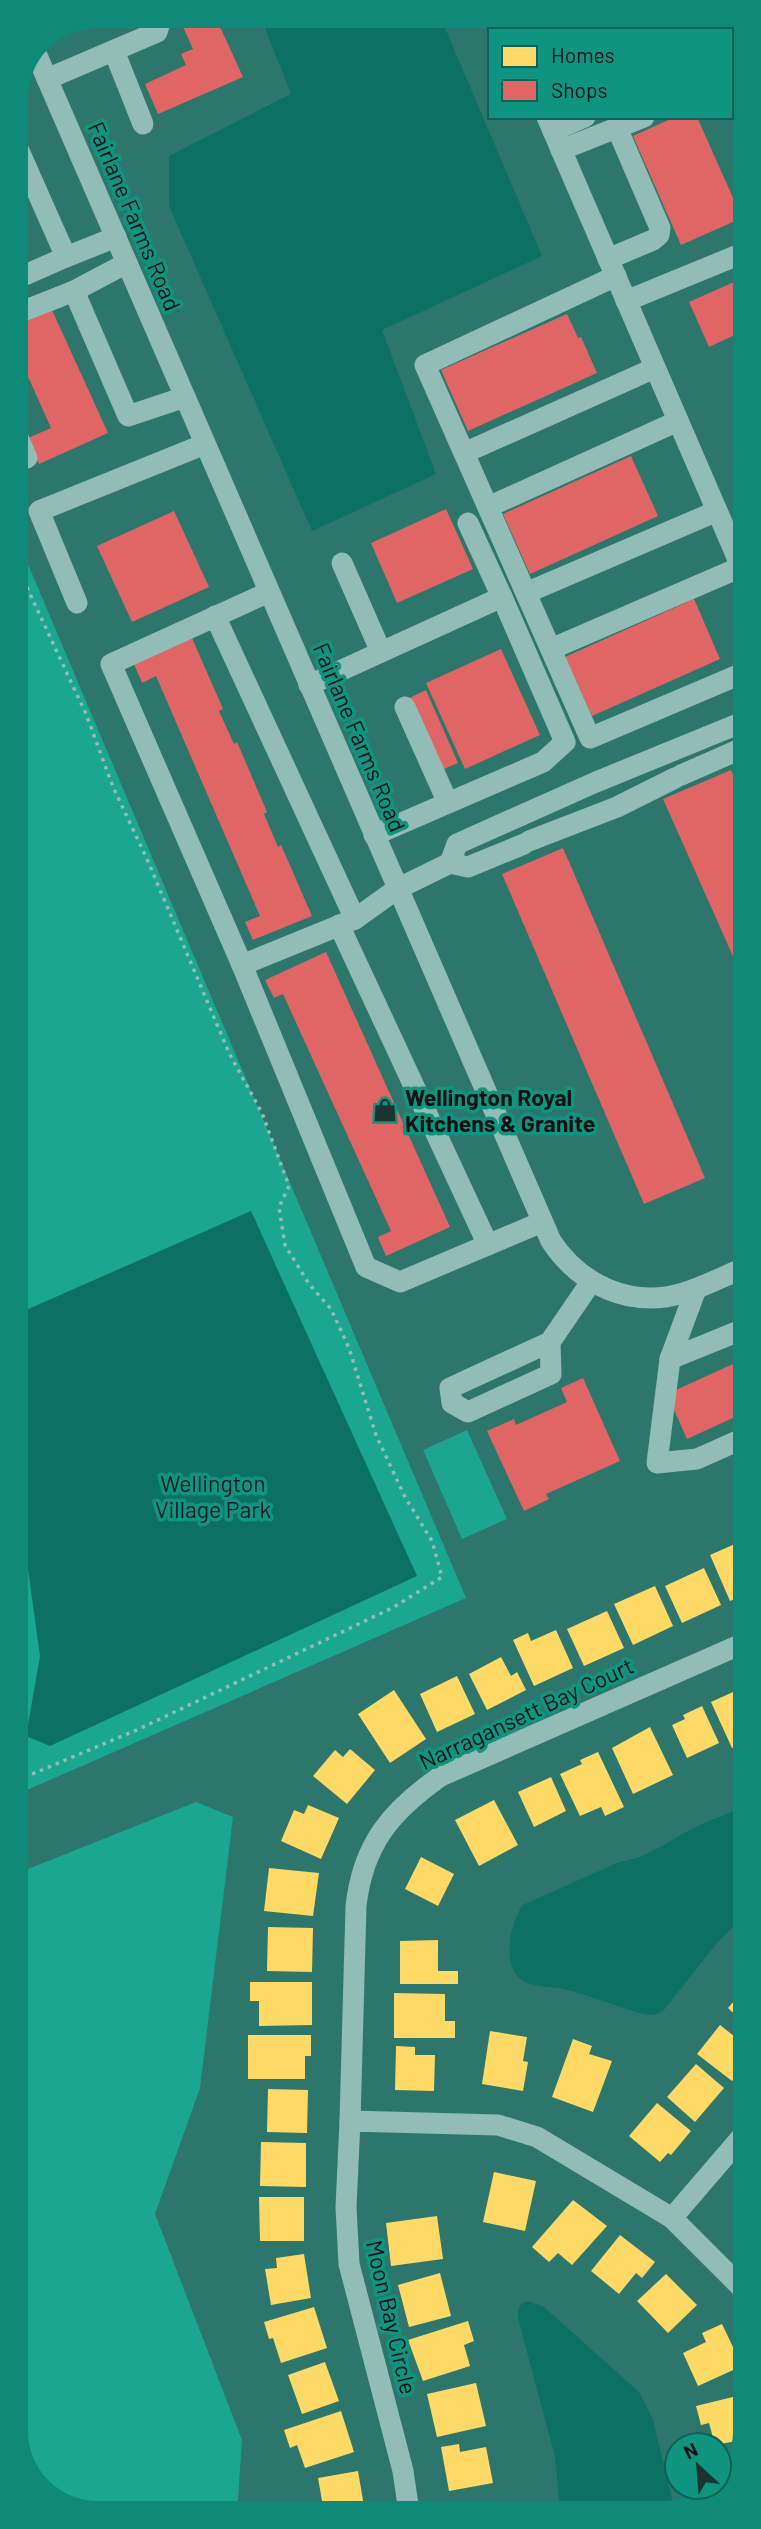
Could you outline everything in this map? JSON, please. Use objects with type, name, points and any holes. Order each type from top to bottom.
[{"type":"street","points":[[47,79],[157,32],[158,28]]},
{"type":"street","points":[[114,51],[143,124]]},
{"type":"street","name":"Fairlane Farms Road","points":[[39,61],[542,1222],[560,1255],[591,1282],[616,1293],[643,1298],[670,1297],[733,1273]]},
{"type":"street","points":[[554,133],[581,119]]},
{"type":"street","points":[[554,133],[617,128],[639,119]]},
{"type":"street","points":[[617,128],[660,228],[659,235],[612,268],[425,365],[590,738],[733,677]]},
{"type":"street","points":[[554,133],[733,548]]},
{"type":"street","points":[[28,171],[66,257]]},
{"type":"street","points":[[28,274],[116,237]]},
{"type":"street","points":[[626,301],[733,257]]},
{"type":"street","points":[[28,309],[74,290],[127,263]]},
{"type":"street","points":[[74,290],[128,416],[185,397]]},
{"type":"street","points":[[464,453],[655,368]]},
{"type":"street","points":[[488,507],[678,421]]},
{"type":"street","points":[[77,603],[39,512],[205,444]]},
{"type":"street","points":[[526,593],[717,511]]},
{"type":"street","points":[[374,835],[542,762],[565,742],[468,523]]},
{"type":"street","points":[[342,563],[381,652]]},
{"type":"street","points":[[551,649],[733,573]]},
{"type":"street","points":[[269,592],[111,664],[242,965],[366,1267],[400,1282],[542,1222]]},
{"type":"street","points":[[309,685],[502,597]]},
{"type":"street","points":[[215,616],[488,1245]]},
{"type":"street","points":[[405,707],[448,803]]},
{"type":"street","points":[[450,863],[457,844],[596,782],[733,726]]},
{"type":"street","points":[[242,965],[347,922],[397,889],[450,863],[468,867],[617,807],[733,752]]},
{"type":"street","points":[[550,1342],[551,1374],[468,1412],[452,1403],[450,1388],[550,1342],[591,1282]]},
{"type":"street","points":[[696,1289],[670,1359],[657,1463],[696,1459],[733,1443]]},
{"type":"street","points":[[670,1359],[733,1333]]},
{"type":"street","name":"Narragansett Bay Court","points":[[350,2121],[359,1881],[378,1835],[394,1815],[441,1776],[733,1648]]},
{"type":"street","points":[[350,2121],[498,2125],[537,2137],[673,2218],[733,2279]]},
{"type":"street","name":"Moon Bay Circle","points":[[350,2121],[345,2217],[349,2264],[403,2471],[407,2501]]},
{"type":"street","points":[[673,2218],[733,2147]]},
{"type":"path","points":[[28,590],[86,713],[113,787],[147,859],[229,1053],[262,1113],[289,1186],[279,1207],[285,1245],[309,1284],[331,1309],[349,1348],[376,1435],[405,1497],[432,1541],[442,1577],[394,1607],[162,1718],[28,1776]]},
{"type":"green space","name":"Wellington Village Park","points":[[28,564],[466,1598],[28,1790]]},
{"type":"green space","points":[[467,1430],[507,1519],[462,1539],[423,1450]]},
{"type":"green space","points":[[196,1802],[233,1817],[200,2088],[155,2214],[242,2440],[238,2501],[80,2499],[52,2484],[37,2466],[30,2449],[28,1869]]},
{"type":"shaded area","points":[[265,28],[445,28],[542,256],[382,330],[436,474],[312,531],[169,206],[169,156],[291,94]]},
{"type":"shaded area","points":[[251,1211],[417,1576],[50,1746],[28,1737],[40,1656],[28,1569],[28,1309]]},
{"type":"shaded area","points":[[733,1811],[733,1927],[663,2011],[654,2015],[643,2014],[564,1989],[532,1984],[515,1973],[510,1954],[511,1932],[523,1905],[619,1862],[643,1855]]},
{"type":"shaded area","points":[[528,2301],[544,2307],[639,2392],[653,2420],[663,2461],[663,2501],[559,2501],[555,2457],[518,2310],[522,2303]]},
{"type":"building: Homes","points":[[733,1545],[733,1600],[730,1601],[710,1555]]},
{"type":"building: Homes","points":[[704,1568],[721,1605],[682,1623],[665,1586]]},
{"type":"building: Homes","points":[[655,1586],[673,1626],[633,1645],[614,1604]]},
{"type":"building: Homes","points":[[607,1611],[624,1648],[584,1666],[567,1629]]},
{"type":"building: Homes","points":[[556,1630],[573,1668],[534,1686],[513,1640],[528,1633],[531,1641]]},
{"type":"building: Homes","points":[[501,1657],[511,1676],[517,1672],[526,1690],[487,1710],[469,1674]]},
{"type":"building: Homes","points":[[457,1676],[475,1714],[437,1732],[420,1694]]},
{"type":"building: Homes","points":[[394,1690],[426,1739],[390,1763],[358,1714]]},
{"type":"building: Homes","points":[[733,1692],[733,1748],[732,1748],[711,1702]]},
{"type":"building: Homes","points":[[702,1706],[719,1743],[687,1758],[672,1725],[685,1719],[683,1715]]},
{"type":"building: Homes","points":[[650,1727],[673,1775],[633,1794],[612,1748]]},
{"type":"building: Homes","points":[[350,1749],[375,1770],[347,1804],[313,1776],[335,1750],[343,1757]]},
{"type":"building: Homes","points":[[598,1752],[624,1807],[605,1816],[601,1807],[580,1816],[560,1774],[582,1764],[580,1760]]},
{"type":"building: Homes","points":[[551,1777],[566,1811],[534,1827],[518,1792]]},
{"type":"building: Homes","points":[[494,1800],[518,1845],[479,1866],[455,1820]]},
{"type":"building: Homes","points":[[308,1805],[339,1818],[321,1859],[281,1841],[294,1810],[304,1814]]},
{"type":"building: Homes","points":[[421,1857],[454,1874],[438,1906],[405,1889]]},
{"type":"building: Homes","points":[[269,1868],[319,1873],[313,1916],[264,1911]]},
{"type":"building: Homes","points":[[268,1927],[313,1928],[312,1972],[267,1971]]},
{"type":"building: Homes","points":[[438,1940],[438,1971],[458,1971],[458,1984],[400,1984],[400,1941]]},
{"type":"building: Homes","points":[[250,1982],[312,1982],[312,2025],[259,2026],[259,2001],[250,2001]]},
{"type":"building: Homes","points":[[394,1993],[445,1994],[445,2021],[455,2021],[455,2038],[394,2038]]},
{"type":"building: Homes","points":[[720,2025],[733,2035],[733,2080],[732,2081],[697,2054]]},
{"type":"building: Homes","points":[[490,2031],[527,2037],[523,2061],[528,2062],[523,2091],[482,2084]]},
{"type":"building: Homes","points":[[248,2035],[311,2035],[311,2056],[305,2056],[305,2079],[248,2079]]},
{"type":"building: Homes","points":[[573,2039],[592,2046],[589,2054],[612,2061],[593,2112],[552,2097]]},
{"type":"building: Homes","points":[[396,2046],[415,2047],[415,2055],[435,2055],[434,2091],[395,2090]]},
{"type":"building: Homes","points":[[696,2064],[724,2088],[695,2122],[667,2097]]},
{"type":"building: Homes","points":[[268,2089],[308,2090],[307,2133],[267,2132]]},
{"type":"building: Homes","points":[[657,2103],[691,2131],[671,2155],[668,2153],[660,2162],[629,2136]]},
{"type":"building: Homes","points":[[261,2142],[306,2143],[306,2187],[260,2186]]},
{"type":"building: Homes","points":[[494,2172],[536,2181],[525,2231],[483,2222]]},
{"type":"building: Homes","points":[[259,2197],[304,2197],[304,2241],[260,2241]]},
{"type":"building: Homes","points":[[573,2200],[607,2226],[572,2265],[558,2253],[549,2262],[532,2247]]},
{"type":"building: Homes","points":[[437,2216],[443,2259],[391,2266],[386,2223]]},
{"type":"building: Homes","points":[[620,2235],[655,2262],[642,2278],[636,2273],[619,2294],[591,2271]]},
{"type":"building: Homes","points":[[304,2254],[311,2298],[271,2305],[265,2269],[277,2268],[276,2258]]},
{"type":"building: Homes","points":[[440,2273],[451,2316],[409,2327],[398,2285]]},
{"type":"building: Homes","points":[[666,2274],[697,2305],[668,2333],[637,2301]]},
{"type":"building: Homes","points":[[314,2307],[327,2348],[281,2363],[273,2338],[269,2339],[264,2322]]},
{"type":"building: Homes","points":[[468,2321],[474,2341],[464,2345],[470,2366],[423,2381],[408,2340]]},
{"type":"building: Homes","points":[[722,2324],[733,2347],[733,2370],[698,2386],[683,2353],[706,2342],[702,2333]]},
{"type":"building: Homes","points":[[325,2362],[339,2401],[302,2414],[288,2375]]},
{"type":"building: Homes","points":[[476,2383],[486,2426],[437,2437],[427,2394]]},
{"type":"building: Homes","points":[[733,2397],[733,2431],[711,2431],[709,2423],[701,2425],[696,2406]]},
{"type":"building: Homes","points":[[341,2411],[354,2452],[305,2468],[297,2445],[290,2448],[284,2430]]},
{"type":"building: Homes","points":[[459,2444],[460,2452],[486,2447],[493,2483],[449,2491],[441,2447]]},
{"type":"building: Homes","points":[[358,2471],[363,2501],[322,2501],[318,2478]]},
{"type":"building: Shops","points":[[183,28],[221,28],[243,77],[158,114],[145,84],[186,65],[181,54],[193,49]]},
{"type":"building: Shops","points":[[671,119],[698,119],[733,198],[733,222],[681,245],[633,136]]},
{"type":"building: Shops","points":[[733,282],[733,336],[709,347],[689,302]]},
{"type":"building: Shops","points":[[52,310],[108,433],[39,464],[28,438],[51,428],[28,376],[28,321]]},
{"type":"building: Shops","points":[[567,314],[597,373],[468,431],[441,370]]},
{"type":"building: Shops","points":[[631,456],[658,516],[530,574],[503,514]]},
{"type":"building: Shops","points":[[446,509],[473,569],[397,603],[371,543]]},
{"type":"building: Shops","points":[[174,511],[209,587],[132,622],[97,546]]},
{"type":"building: Shops","points":[[694,599],[720,659],[592,716],[565,657]]},
{"type":"building: Shops","points":[[192,638],[223,709],[219,711],[234,744],[237,742],[267,812],[264,814],[278,847],[281,845],[312,916],[253,940],[245,922],[260,916],[156,676],[142,683],[134,664]]},
{"type":"building: Shops","points":[[501,649],[540,735],[465,769],[426,683]]},
{"type":"building: Shops","points":[[426,690],[458,763],[439,771],[407,699]]},
{"type":"building: Shops","points":[[731,770],[733,956],[663,799]]},
{"type":"building: Shops","points":[[563,848],[705,1178],[644,1204],[502,874]]},
{"type":"building: Shops","points":[[326,952],[450,1227],[386,1256],[378,1237],[391,1231],[283,994],[274,998],[265,980]]},
{"type":"building: Shops","points":[[733,1364],[733,1418],[687,1439],[667,1394]]},
{"type":"building: Shops","points":[[583,1378],[620,1461],[546,1494],[549,1499],[524,1511],[487,1431],[514,1419],[516,1425],[567,1402],[561,1388]]},
{"type":"place","name":"Wellington Royal Kitchens & Granite","points":[[385,1110]]}]
